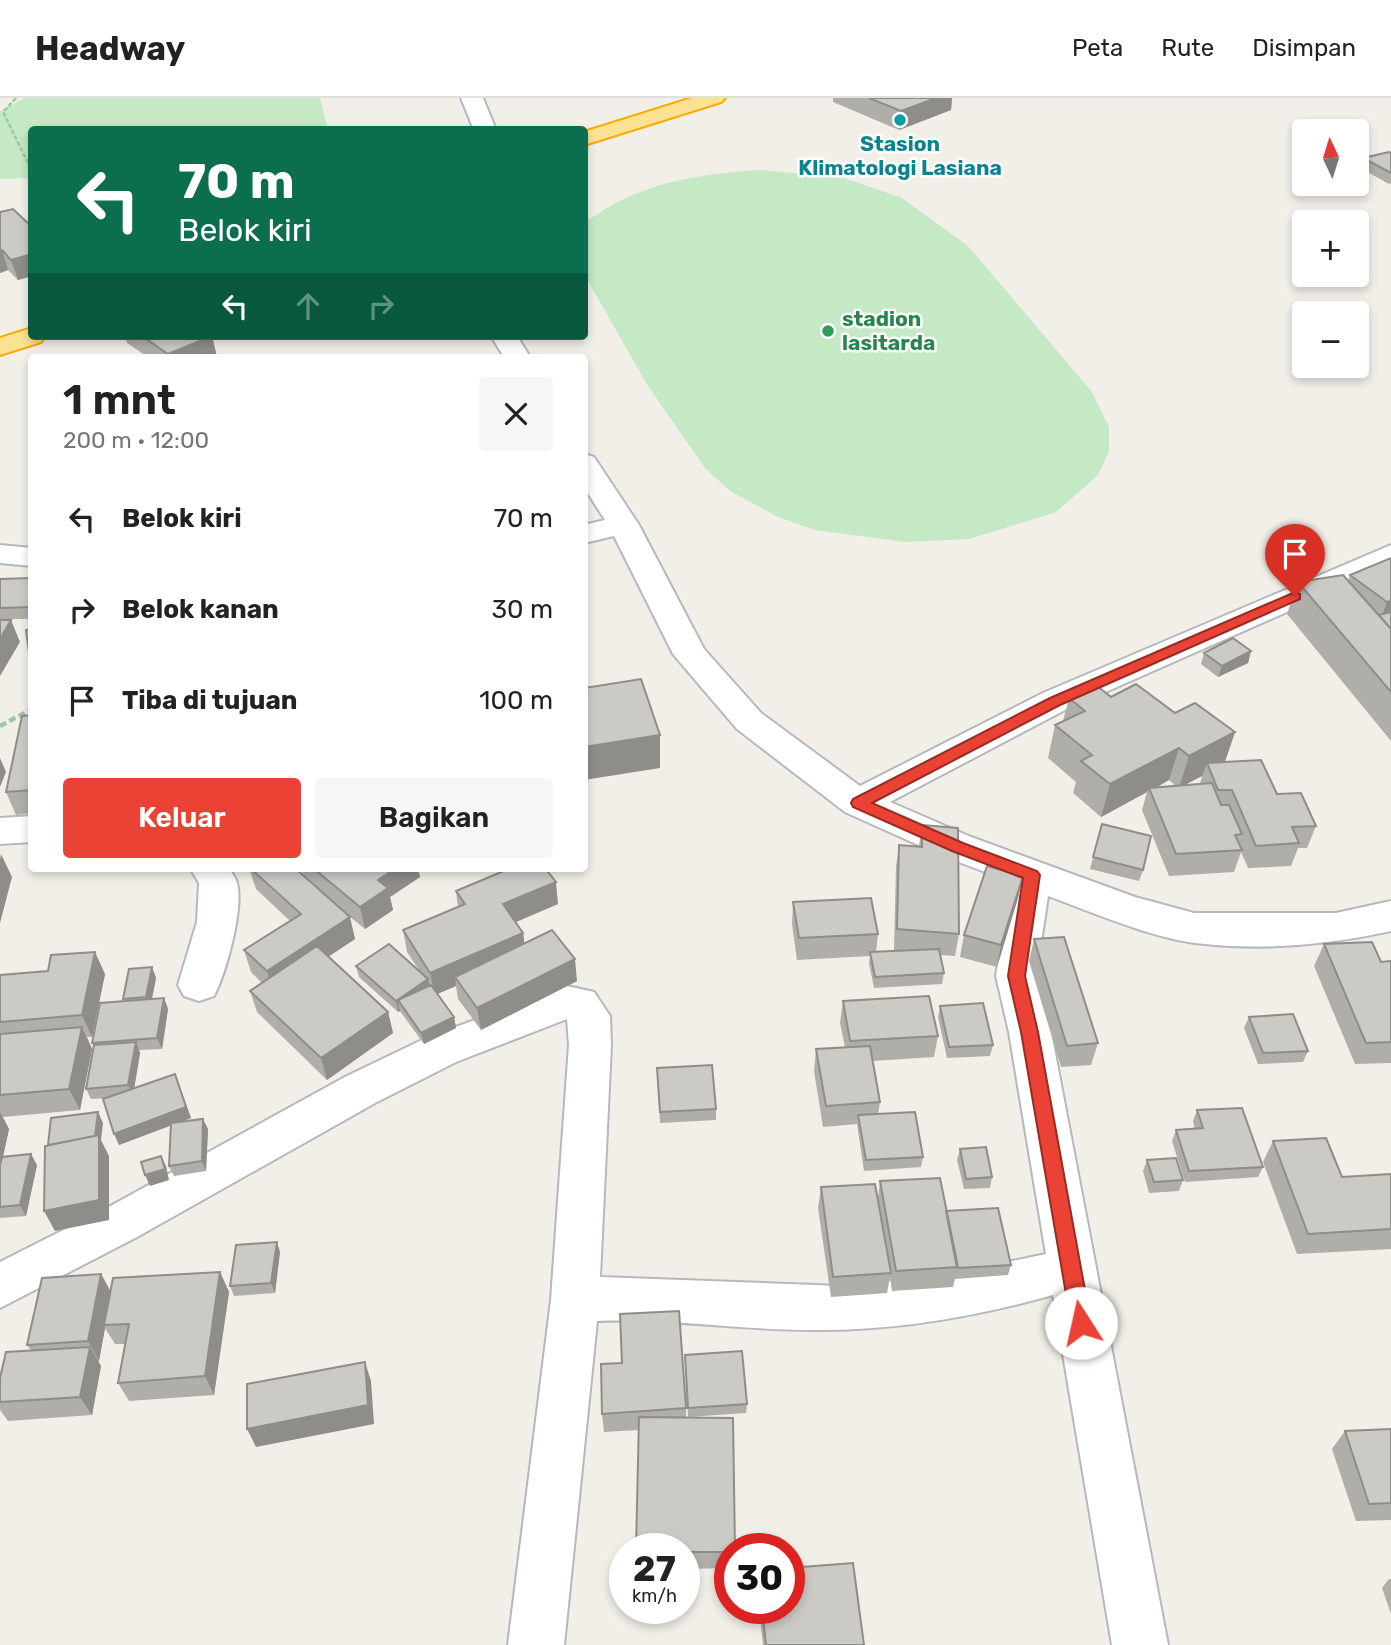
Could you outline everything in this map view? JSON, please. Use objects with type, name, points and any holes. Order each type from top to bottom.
[{"type":"highway","points":[[588,138],[714,98]]},
{"type":"highway","points":[[0,347],[28,337]]},
{"type":"street","points":[[472,98],[483,126]]},
{"type":"street","points":[[588,469],[624,525],[690,654],[749,721],[858,803],[958,847],[1032,875],[1128,910],[1194,928],[1336,929],[1391,916]]},
{"type":"street","points":[[588,533],[624,525]]},
{"type":"street","points":[[0,554],[28,557]]},
{"type":"street","points":[[858,803],[1055,701],[1391,554]]},
{"type":"street","points":[[0,831],[28,829]]},
{"type":"street","points":[[199,985],[217,922],[218,883],[211,872]]},
{"type":"street","points":[[1032,875],[1016,976],[1030,1032],[1140,1645]]},
{"type":"street","points":[[0,1286],[121,1223],[360,1090],[442,1050],[567,1002],[579,1004],[589,1016],[590,1045],[575,1300],[536,1645]]},
{"type":"street","points":[[575,1300],[610,1298],[811,1308],[942,1298],[994,1290],[1071,1269]]},
{"type":"path","points":[[16,98],[3,111],[28,163]]},
{"type":"path","points":[[0,726],[28,711]]},
{"type":"green space","points":[[25,98],[320,98],[327,126],[28,126],[28,178],[0,179],[0,111]]},
{"type":"green space","name":"stadion lasitarda","points":[[761,170],[844,178],[902,198],[968,246],[1092,392],[1109,427],[1109,452],[1098,475],[1056,512],[969,539],[906,542],[815,530],[778,517],[730,491],[705,468],[648,386],[588,281],[588,221],[625,198],[646,190],[714,174]]},
{"type":"building","points":[[869,98],[936,98],[901,111]]},
{"type":"building","points":[[1391,153],[1391,173],[1369,161],[1369,157]]},
{"type":"building","points":[[13,209],[28,223],[28,255],[11,260],[0,251],[0,212]]},
{"type":"building","points":[[148,340],[202,340],[168,354]]},
{"type":"building","points":[[1391,558],[1391,601],[1387,602],[1350,575]]},
{"type":"building","points":[[1343,575],[1391,629],[1391,692],[1298,582]]},
{"type":"building","points":[[28,578],[28,607],[0,608],[0,579]]},
{"type":"building","points":[[1391,612],[1391,629],[1379,615]]},
{"type":"building","points":[[0,620],[11,620],[0,639]]},
{"type":"building","points":[[1233,638],[1251,651],[1222,666],[1204,653]]},
{"type":"building","points":[[641,679],[660,735],[588,746],[588,687]]},
{"type":"building","points":[[1136,684],[1175,713],[1195,703],[1235,732],[1189,756],[1179,748],[1110,784],[1081,761],[1092,755],[1055,725],[1085,711],[1069,698],[1096,685],[1111,697]]},
{"type":"building","points":[[28,715],[28,790],[6,792],[22,716]]},
{"type":"building","points":[[1261,760],[1277,794],[1301,793],[1316,826],[1292,827],[1299,843],[1256,846],[1232,790],[1218,790],[1207,763]]},
{"type":"building","points":[[1212,783],[1221,805],[1229,805],[1242,834],[1235,835],[1242,850],[1176,854],[1149,788]]},
{"type":"building","points":[[1102,824],[1151,836],[1143,870],[1093,857]]},
{"type":"building","points":[[922,825],[958,828],[959,934],[897,929],[899,845],[922,847]]},
{"type":"building","points":[[987,866],[1023,876],[1001,945],[964,935]]},
{"type":"building","points":[[254,872],[299,872],[350,917],[267,971],[244,950],[301,914]]},
{"type":"building","points":[[318,872],[390,872],[378,880],[388,888],[360,907]]},
{"type":"building","points":[[501,872],[548,872],[556,882],[503,904],[523,933],[430,973],[403,930],[465,904],[456,891]]},
{"type":"building","points":[[871,898],[878,934],[799,938],[793,902]]},
{"type":"building","points":[[552,930],[575,959],[477,1008],[455,977]]},
{"type":"building","points":[[1064,937],[1098,1043],[1067,1046],[1034,939]]},
{"type":"building","points":[[1372,942],[1381,962],[1391,961],[1391,1042],[1366,1043],[1324,944]]},
{"type":"building","points":[[389,944],[428,979],[396,1001],[356,966]]},
{"type":"building","points":[[317,946],[388,1012],[321,1058],[250,991]]},
{"type":"building","points":[[939,949],[944,973],[875,977],[870,952]]},
{"type":"building","points":[[95,952],[82,1015],[0,1022],[0,975],[48,971],[51,955]]},
{"type":"building","points":[[152,967],[146,997],[123,999],[129,969]]},
{"type":"building","points":[[431,985],[454,1017],[421,1033],[398,1000]]},
{"type":"building","points":[[929,996],[938,1036],[850,1041],[843,1001]]},
{"type":"building","points":[[164,998],[157,1038],[92,1043],[100,1003]]},
{"type":"building","points":[[983,1003],[993,1045],[949,1047],[940,1006]]},
{"type":"building","points":[[1293,1014],[1308,1051],[1263,1053],[1249,1017]]},
{"type":"building","points":[[82,1027],[69,1089],[0,1095],[0,1034]]},
{"type":"building","points":[[136,1042],[128,1085],[86,1089],[94,1045]]},
{"type":"building","points":[[870,1046],[880,1102],[826,1106],[816,1049]]},
{"type":"building","points":[[712,1065],[716,1109],[660,1112],[657,1068]]},
{"type":"building","points":[[175,1074],[186,1107],[114,1134],[103,1099]]},
{"type":"building","points":[[1242,1108],[1263,1167],[1189,1171],[1176,1130],[1203,1128],[1197,1110]]},
{"type":"building","points":[[98,1112],[95,1136],[48,1145],[51,1118]]},
{"type":"building","points":[[915,1112],[923,1157],[866,1160],[858,1115]]},
{"type":"building","points":[[203,1119],[202,1161],[169,1166],[171,1123]]},
{"type":"building","points":[[99,1135],[99,1200],[44,1211],[45,1146]]},
{"type":"building","points":[[1326,1138],[1342,1177],[1391,1174],[1391,1229],[1308,1234],[1273,1141]]},
{"type":"building","points":[[986,1147],[992,1177],[966,1179],[960,1149]]},
{"type":"building","points":[[31,1154],[20,1205],[0,1207],[2,1157]]},
{"type":"building","points":[[161,1156],[165,1169],[145,1175],[141,1162]]},
{"type":"building","points":[[1176,1158],[1183,1180],[1154,1182],[1147,1160]]},
{"type":"building","points":[[940,1178],[958,1267],[896,1271],[880,1181]]},
{"type":"building","points":[[875,1184],[891,1273],[833,1277],[821,1187]]},
{"type":"building","points":[[998,1208],[1011,1265],[957,1268],[946,1211]]},
{"type":"building","points":[[277,1242],[271,1283],[230,1286],[236,1245]]},
{"type":"building","points":[[220,1272],[205,1376],[118,1383],[129,1324],[104,1325],[113,1278]]},
{"type":"building","points":[[101,1274],[88,1341],[27,1345],[42,1278]]},
{"type":"building","points":[[679,1311],[686,1408],[602,1414],[601,1364],[622,1363],[620,1314]]},
{"type":"building","points":[[90,1347],[80,1397],[0,1402],[0,1378],[6,1352]]},
{"type":"building","points":[[742,1351],[747,1404],[688,1408],[685,1355]]},
{"type":"building","points":[[365,1362],[368,1405],[247,1429],[247,1384]]},
{"type":"building","points":[[639,1417],[733,1418],[735,1533],[714,1533],[714,1552],[700,1552],[700,1533],[636,1533]]},
{"type":"building","points":[[1391,1429],[1391,1503],[1369,1504],[1345,1431]]},
{"type":"building","points":[[853,1563],[864,1645],[766,1645],[764,1624],[805,1624],[805,1567]]},
{"type":"place","name":"Stasion Klimatologi Lasiana","points":[[900,120]]},
{"type":"place","name":"stadion lasitarda","points":[[828,331]]},
{"type":"route","points":[[1081,1323],[1030,1032],[1016,976],[1032,875],[958,847],[858,803],[1055,701],[1295,596]]}]
